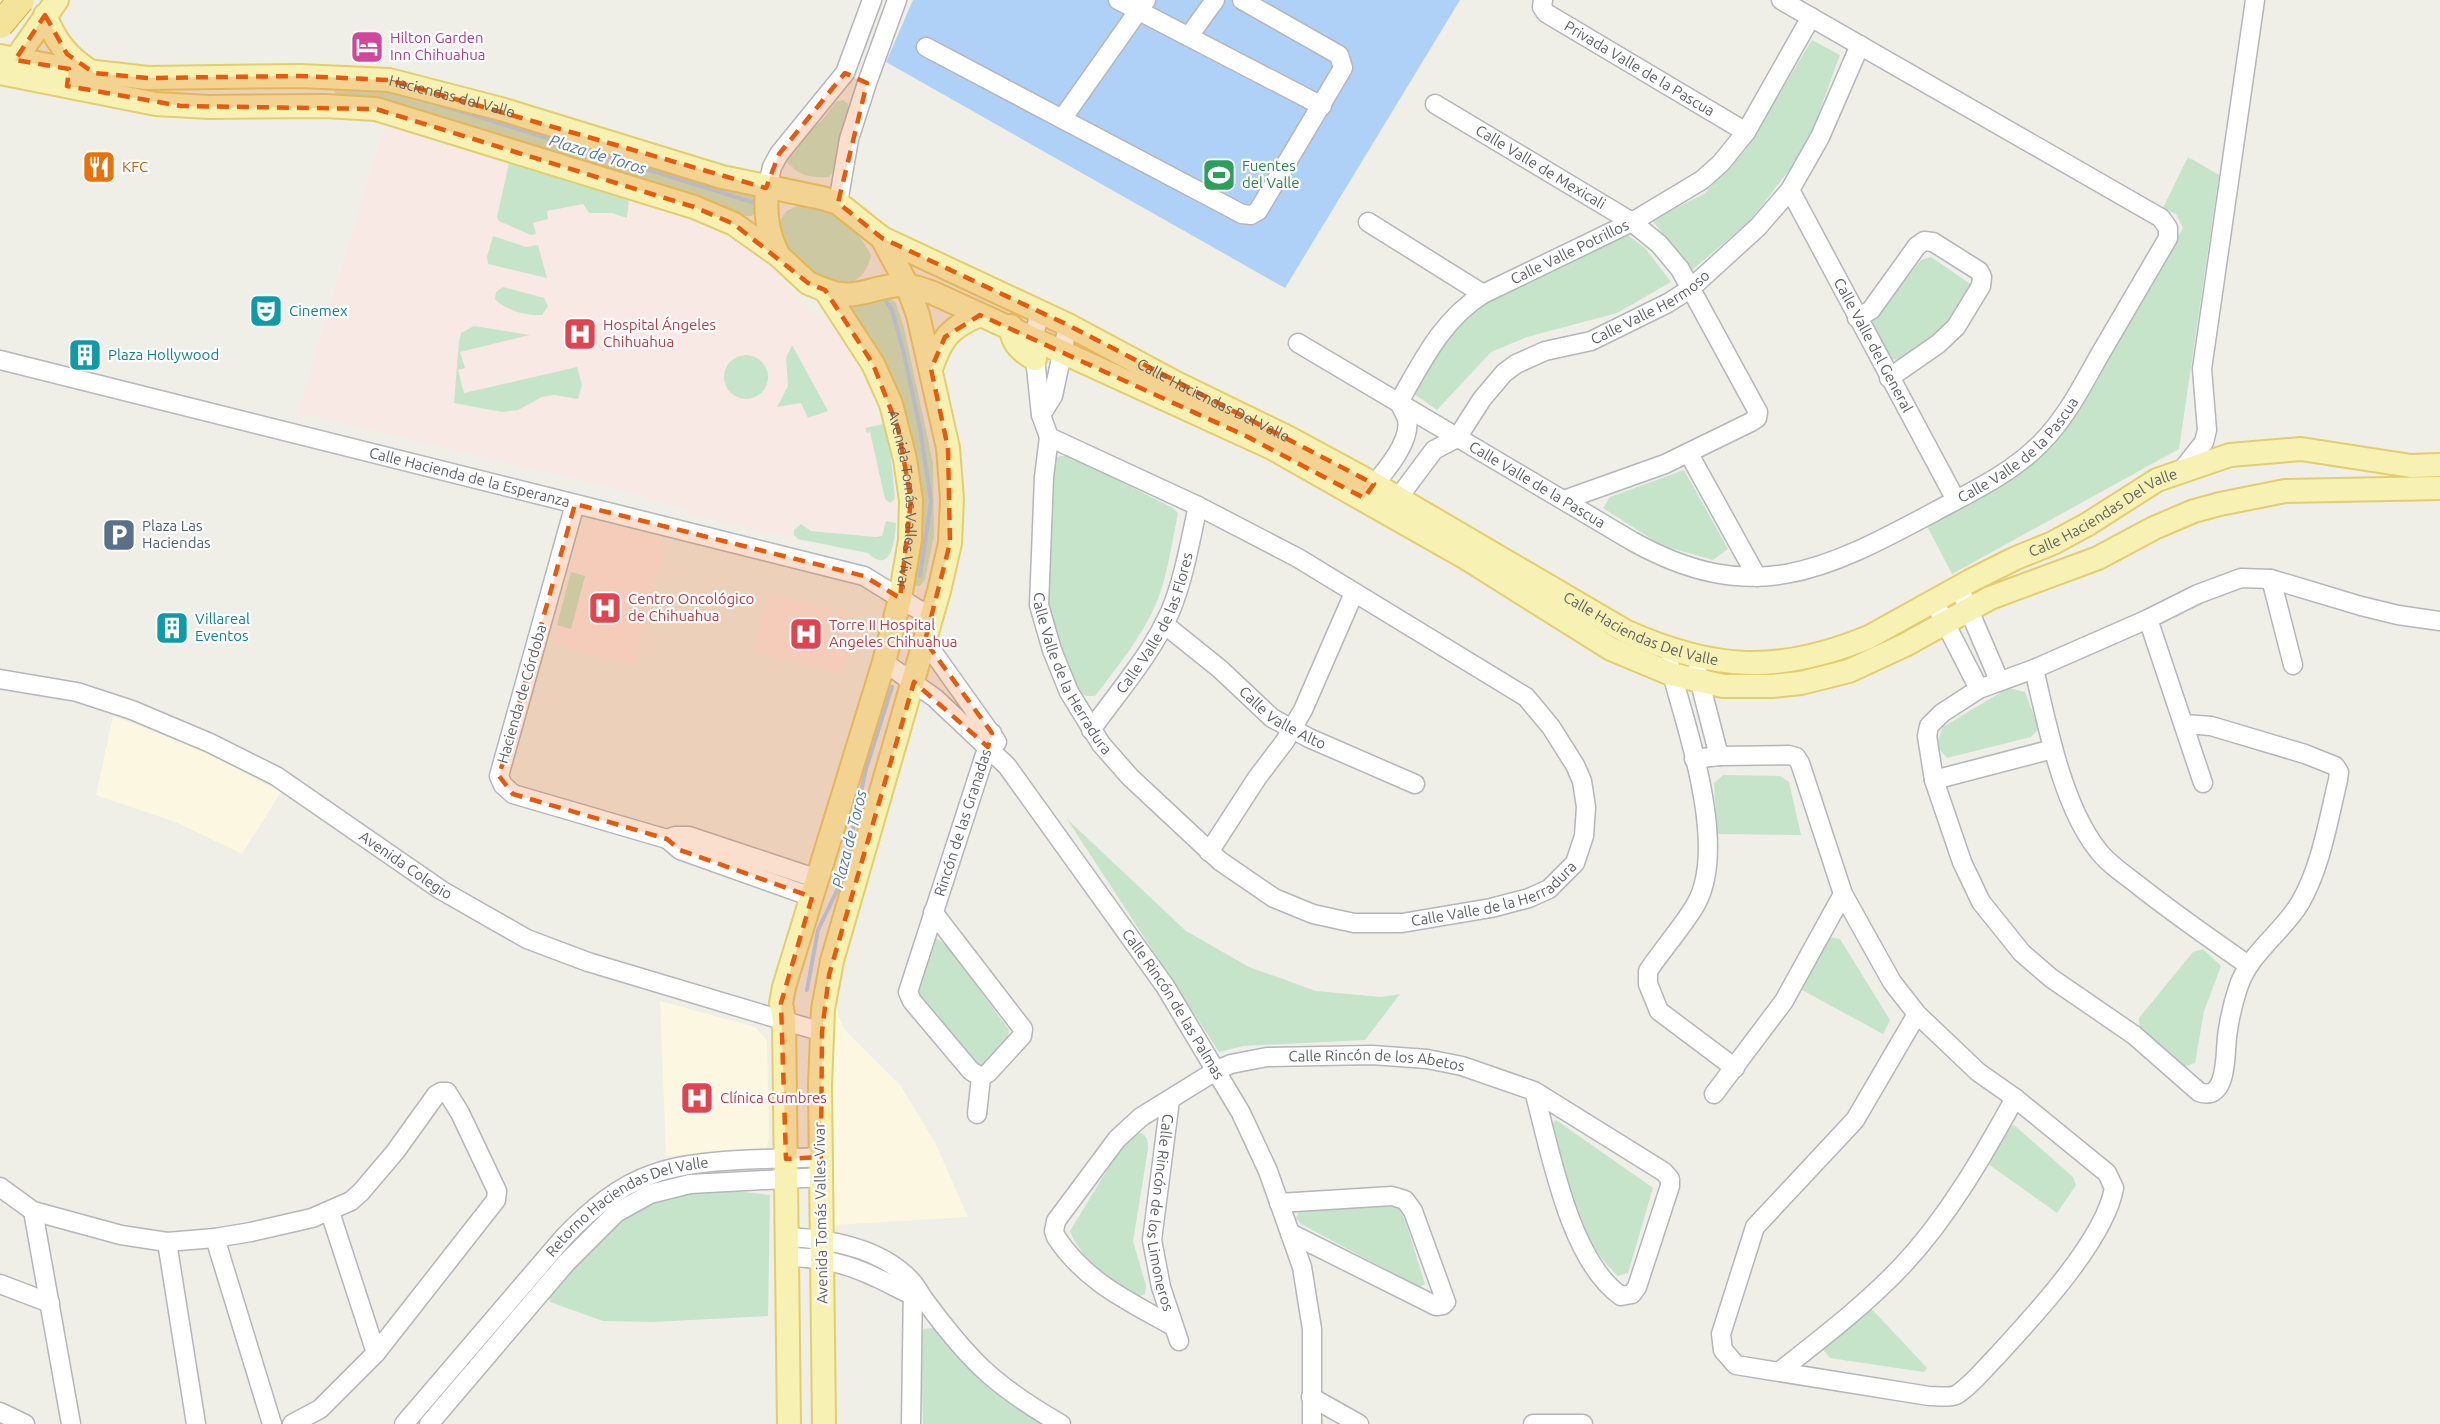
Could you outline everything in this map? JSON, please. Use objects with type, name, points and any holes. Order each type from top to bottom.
[{"type":"highway","points":[[0,25],[21,0]]},
{"type":"main road","points":[[0,25],[14,27],[48,13]]},
{"type":"main road","points":[[4,69],[48,13]]},
{"type":"main road","points":[[48,13],[54,38],[67,54],[94,73]]},
{"type":"main road","name":"Haciendas del Valle","points":[[4,69],[68,78],[156,104],[325,106],[376,109],[694,207],[734,224],[779,256],[798,276]]},
{"type":"main road","name":"Haciendas del Valle","points":[[68,78],[94,73],[148,78],[300,75],[389,80],[501,109],[680,165],[767,188],[838,203],[882,238]]},
{"type":"main road","points":[[767,188],[768,230],[779,256]]},
{"type":"main road","name":"Calle Haciendas Del Valle","points":[[882,238],[1068,325],[1176,383],[1287,437],[1393,505],[1625,631],[1664,647],[1720,662],[1743,663],[1812,657],[1869,637],[1959,587],[2088,524],[2157,480],[2230,455],[2301,449],[2411,466],[2440,465]]},
{"type":"main road","name":"Avenida Tomás Valles Vivar","points":[[824,1424],[821,1167],[822,1032],[825,993],[832,961],[932,618],[950,543],[952,498],[948,448],[931,369],[918,315],[907,285],[882,238]]},
{"type":"main road","name":"Avenida Tomás Valles Vivar","points":[[789,1424],[782,1003],[787,973],[884,662],[900,598],[910,540],[911,511],[905,459],[898,428],[891,404],[873,364],[825,290],[798,276]]},
{"type":"main road","points":[[825,290],[837,295],[849,296],[884,287],[907,285]]},
{"type":"main road","name":"Calle Haciendas Del Valle","points":[[907,285],[933,293],[1011,329],[1034,349],[1255,440],[1369,491]]},
{"type":"main road","points":[[1011,329],[1014,300]]},
{"type":"main road","points":[[931,369],[945,337],[955,327],[980,315]]},
{"type":"main road","name":"Calle Haciendas Del Valle","points":[[1393,505],[1466,558],[1611,649],[1671,674],[1700,681],[1723,686],[1772,686],[1822,679],[1878,659],[1990,598],[2098,558],[2154,528],[2194,511],[2285,491],[2440,488]]},
{"type":"street","points":[[767,188],[772,167],[779,154],[845,73],[872,0]]},
{"type":"street","points":[[838,203],[849,140],[897,0]]},
{"type":"street","points":[[1118,0],[1142,5],[1189,36],[1322,106]]},
{"type":"street","points":[[1189,36],[1215,0]]},
{"type":"street","points":[[926,46],[1242,214],[1251,215],[1258,211],[1322,106],[1343,71],[1343,64],[1339,55],[1242,0]]},
{"type":"street","name":"Privada Valle de la Pascua","points":[[1543,0],[1542,7],[1546,13],[1746,132]]},
{"type":"street","points":[[1781,0],[1860,45]]},
{"type":"street","points":[[2182,470],[2204,442],[2207,430],[2202,369],[2255,0]]},
{"type":"street","points":[[1062,119],[1142,5]]},
{"type":"street","name":"Calle Valle Potrillos","points":[[1399,402],[1432,346],[1450,321],[1464,307],[1483,294],[1632,222],[1702,180],[1721,163],[1746,132],[1811,17]]},
{"type":"street","name":"Calle Valle Hermoso","points":[[1393,505],[1434,450],[1457,438],[1482,399],[1504,373],[1516,364],[1545,351],[1591,341],[1647,314],[1690,289],[1758,227],[1790,190],[1820,137],[1860,45]]},
{"type":"street","name":"Calle Valle de la Pascua","points":[[1457,438],[1656,554],[1700,571],[1757,577],[1807,570],[1850,556],[1986,483],[2041,443],[2060,420],[2168,238],[2168,228],[2161,218],[1860,45]]},
{"type":"street","points":[[845,73],[867,83]]},
{"type":"street","name":"Calle Valle de Mexicali","points":[[1435,104],[1632,222],[1659,244],[1670,256],[1690,289],[1758,412],[1757,418],[1751,422],[1689,454],[1564,501]]},
{"type":"street","name":"Calle Valle del General","points":[[1790,190],[1956,500]]},
{"type":"street","points":[[1368,222],[1483,294]]},
{"type":"street","points":[[1857,318],[1871,310],[1917,246],[1924,241],[1933,242],[1979,271],[1982,277],[1981,286],[1956,327],[1938,345],[1889,378]]},
{"type":"street","name":"Calle Valle de la Herradura","points":[[1040,312],[1034,349],[1041,415],[1049,437],[1044,477],[1038,605],[1060,672],[1091,730],[1130,777],[1209,852],[1247,882],[1274,898],[1334,920],[1377,925],[1491,908],[1529,898],[1549,889],[1575,863],[1584,836],[1586,807],[1582,781],[1538,709],[1512,687],[1298,558],[1198,506],[1049,437]]},
{"type":"street","points":[[1041,415],[1053,396],[1068,325]]},
{"type":"street","points":[[1298,343],[1457,438]]},
{"type":"street","name":"Calle Hacienda de la Esperanza","points":[[0,360],[864,576],[932,618]]},
{"type":"street","points":[[1369,491],[1400,450],[1407,420],[1399,402]]},
{"type":"street","points":[[1689,454],[1757,577]]},
{"type":"street","name":"Hacienda de Córdoba","points":[[575,504],[499,776],[503,785],[513,794],[667,839],[675,836],[689,836],[815,888]]},
{"type":"street","name":"Calle Valle de las Flores","points":[[1091,730],[1164,624],[1181,577],[1198,506]]},
{"type":"street","points":[[2184,724],[2211,726],[2305,754],[2335,766],[2339,772],[2310,885],[2287,922],[2248,965],[2239,987],[2227,1035],[2224,1074],[2220,1085],[2212,1092],[2205,1094],[2199,1092],[2134,1035],[2051,978],[2022,953],[1982,902],[1962,861],[1934,780],[1927,736],[1929,726],[1942,713],[1979,689],[2034,669],[2148,619],[2198,594],[2241,578],[2271,579],[2379,610],[2440,621]]},
{"type":"street","points":[[2271,579],[2293,665]]},
{"type":"street","points":[[1959,587],[2000,680]]},
{"type":"street","points":[[1209,852],[1257,778],[1292,730],[1354,593]]},
{"type":"street","points":[[1934,601],[1979,689]]},
{"type":"street","points":[[2148,619],[2203,783]]},
{"type":"street","name":"Calle Valle Alto","points":[[1164,624],[1220,669],[1272,718],[1292,730],[1415,784]]},
{"type":"street","points":[[925,641],[962,692],[990,740]]},
{"type":"street","points":[[1664,647],[1694,759],[1710,849],[1696,903],[1648,971],[1648,984],[1659,1011],[1735,1068]]},
{"type":"street","points":[[1693,656],[1719,756]]},
{"type":"street","points":[[884,662],[990,740]]},
{"type":"street","points":[[2034,669],[2053,749],[2074,806],[2097,849],[2167,908],[2248,965]]},
{"type":"street","name":"Avenida Colegio","points":[[0,679],[77,692],[132,710],[210,743],[276,776],[364,840],[441,891],[527,939],[588,962],[822,1032]]},
{"type":"street","points":[[945,706],[962,692]]},
{"type":"street","name":"Calle Rincón de las Palmas","points":[[990,740],[1165,986],[1217,1070],[1256,1143],[1302,1267],[1311,1317],[1312,1424]]},
{"type":"street","name":"Rincón de las Granadas","points":[[933,912],[1023,1029],[1022,1036],[988,1073],[981,1077],[972,1071],[909,997],[908,988],[933,912],[990,740]]},
{"type":"street","points":[[1934,780],[2053,749]]},
{"type":"street","points":[[1694,759],[1719,756],[1789,755],[1796,757],[1800,763],[1843,894],[1892,982],[1917,1014],[1978,1072],[2015,1098],[2107,1173],[2114,1188],[2112,1201],[2096,1231],[2044,1305],[1974,1380],[1954,1396],[1929,1396],[1736,1365],[1723,1350],[1721,1334],[1755,1227],[1855,1119],[1917,1014]]},
{"type":"street","points":[[1714,1094],[1784,1001],[1843,894]]},
{"type":"street","name":"Calle Rincón de los Abetos","points":[[1217,1070],[1231,1064],[1267,1057],[1372,1055],[1427,1059],[1462,1066],[1534,1091],[1664,1172],[1670,1179],[1670,1186],[1641,1276],[1632,1294],[1621,1296],[1599,1272],[1574,1229],[1534,1091]]},
{"type":"street","name":"Calle Rincón de los Limoneros","points":[[1170,1100],[1152,1240],[1157,1271],[1175,1333],[1090,1277],[1059,1241],[1054,1231],[1056,1221],[1117,1139],[1141,1117],[1217,1070]]},
{"type":"street","points":[[977,1114],[981,1077]]},
{"type":"street","points":[[0,1187],[33,1211],[121,1235],[167,1242],[215,1238],[282,1225],[330,1212],[351,1201],[395,1152],[436,1095],[447,1092],[460,1113],[497,1191],[496,1200],[376,1353],[320,1409],[292,1424]]},
{"type":"street","points":[[1780,1371],[1846,1318],[1903,1265],[1968,1177],[2015,1098]]},
{"type":"street","name":"Retorno Haciendas Del Valle","points":[[504,1322],[579,1221],[623,1188],[652,1174],[685,1166],[821,1167]]},
{"type":"street","name":"Retorno Haciendas Del Valle","points":[[504,1322],[532,1303],[594,1232],[616,1212],[634,1202],[669,1188],[786,1168]]},
{"type":"street","points":[[1279,1203],[1392,1196],[1405,1200],[1413,1211],[1446,1302],[1436,1306],[1290,1233]]},
{"type":"street","points":[[33,1211],[71,1424]]},
{"type":"street","points":[[330,1212],[376,1353]]},
{"type":"street","points":[[215,1238],[272,1424]]},
{"type":"street","points":[[167,1242],[196,1424]]},
{"type":"street","points":[[787,1247],[867,1253],[898,1269],[916,1293],[982,1368],[1019,1398],[1061,1424]]},
{"type":"street","points":[[821,1249],[862,1271],[916,1293]]},
{"type":"street","points":[[862,1271],[867,1253]]},
{"type":"street","points":[[0,1284],[50,1303]]},
{"type":"street","points":[[911,1424],[916,1293]]},
{"type":"street","points":[[405,1424],[504,1322]]},
{"type":"street","points":[[429,1424],[504,1322]]},
{"type":"street","points":[[1311,1397],[1359,1424]]},
{"type":"street","points":[[0,1412],[25,1424]]},
{"type":"street","points":[[1533,1424],[1583,1424]]},
{"type":"highlighted area","points":[[45,15],[67,54],[94,73],[148,78],[300,76],[389,80],[766,188],[779,154],[845,73],[867,83],[838,203],[882,238],[1068,325],[1374,484],[1364,498],[1246,436],[980,315],[945,337],[931,369],[948,448],[950,543],[925,641],[992,733],[988,747],[914,682],[829,975],[822,1032],[821,1157],[786,1159],[781,1003],[812,897],[680,850],[667,839],[513,794],[499,776],[575,504],[864,576],[900,598],[911,500],[898,428],[873,364],[825,290],[808,283],[734,224],[694,207],[376,109],[181,106],[67,86],[69,69],[15,60]]},
{"type":"shaded area","name":"Hospital Ángeles Chihuahua","points":[[390,127],[476,149],[488,158],[509,163],[513,161],[685,215],[749,246],[785,272],[782,280],[820,318],[827,315],[849,349],[868,386],[878,418],[883,424],[894,474],[896,523],[895,546],[891,554],[881,560],[873,558],[868,553],[688,515],[689,509],[650,500],[647,496],[310,415],[296,419],[383,132]]},
{"type":"shaded area","name":"Centro Oncológico de Chihuahua","points":[[592,521],[666,540],[634,666],[552,643],[581,530]]},
{"type":"shaded area","name":"Torre II Hospital Angeles Chihuahua","points":[[770,593],[857,616],[842,675],[755,652]]},
{"type":"shaded area","points":[[113,716],[197,748],[281,792],[242,854],[178,823],[96,795]]},
{"type":"shaded area","points":[[836,996],[838,1015],[845,1030],[901,1086],[936,1144],[968,1217],[834,1225],[831,1009]]},
{"type":"shaded area","points":[[660,1001],[755,1027],[767,1040],[769,1139],[766,1150],[666,1156]]},
{"type":"green space","points":[[1812,40],[1840,55],[1806,148],[1750,221],[1692,270],[1652,220],[1704,194],[1745,151]]},
{"type":"green space","points":[[338,86],[448,103],[756,192],[759,206],[752,216],[742,216],[695,195],[400,105],[338,96],[334,91]]},
{"type":"green space","points":[[843,100],[851,111],[836,169],[829,177],[811,176],[796,170],[787,162],[788,150],[822,120],[836,102]]},
{"type":"green space","points":[[2188,157],[2219,175],[2179,449],[1952,574],[1926,524],[2018,468],[2099,373],[2183,228],[2176,214],[2163,208]]},
{"type":"green space","points":[[513,161],[629,198],[627,218],[612,213],[589,213],[583,204],[547,211],[548,219],[533,223],[536,234],[531,235],[499,221],[497,217],[509,163]]},
{"type":"green space","points":[[804,205],[844,222],[858,235],[871,255],[861,275],[846,283],[828,281],[810,272],[794,258],[784,241],[780,225],[787,211]]},
{"type":"green space","points":[[1623,232],[1645,248],[1671,282],[1617,313],[1527,337],[1491,352],[1437,410],[1407,389],[1448,326],[1481,299]]},
{"type":"green space","points":[[493,236],[526,247],[538,245],[547,278],[488,264],[487,257]]},
{"type":"green space","points":[[1931,257],[1972,285],[1949,322],[1927,346],[1902,359],[1889,359],[1872,322],[1921,260]]},
{"type":"green space","points":[[503,287],[544,298],[548,306],[542,315],[510,309],[495,299],[496,292]]},
{"type":"green space","points":[[885,295],[896,303],[904,328],[933,463],[934,536],[925,579],[920,586],[913,586],[914,502],[849,311],[853,301]]},
{"type":"green space","points":[[474,326],[530,335],[460,352],[465,368],[458,370],[464,393],[577,367],[582,385],[578,399],[554,395],[542,397],[518,410],[502,412],[454,403],[461,333]]},
{"type":"green space","points":[[792,345],[828,411],[808,418],[801,403],[777,407],[788,386],[786,358]]},
{"type":"green space","points":[[746,355],[762,361],[768,377],[762,393],[746,399],[730,393],[724,377],[730,361]]},
{"type":"green space","points":[[883,424],[890,447],[895,499],[890,503],[885,499],[870,432],[867,433],[865,428]]},
{"type":"green space","points":[[1060,456],[1070,456],[1173,508],[1178,513],[1170,557],[1158,599],[1130,649],[1095,696],[1087,696],[1074,691],[1046,606],[1052,460]]},
{"type":"green space","points":[[1684,470],[1728,549],[1713,560],[1661,545],[1603,508],[1610,497]]},
{"type":"green space","points":[[886,521],[896,523],[891,552],[887,558],[882,560],[868,553],[798,539],[794,535],[794,530],[801,524],[811,531],[876,537],[882,536]]},
{"type":"green space","points":[[571,572],[585,576],[571,629],[557,625]]},
{"type":"green space","points":[[2008,688],[2025,692],[2039,729],[2031,737],[1947,758],[1936,745],[1943,727]]},
{"type":"green space","points":[[1723,775],[1780,776],[1789,782],[1801,835],[1717,834],[1714,783]]},
{"type":"green space","points":[[1067,819],[1186,931],[1249,967],[1316,991],[1381,997],[1400,994],[1365,1040],[1243,1046],[1219,1052]]},
{"type":"green space","points":[[934,937],[946,944],[1009,1030],[1001,1051],[984,1067],[977,1063],[916,990]]},
{"type":"green space","points":[[1828,937],[1840,939],[1890,1020],[1883,1034],[1802,990]]},
{"type":"green space","points":[[2203,949],[2221,966],[2204,1011],[2195,1063],[2183,1067],[2140,1030],[2139,1018],[2193,952]]},
{"type":"green space","points":[[1556,1120],[1653,1188],[1628,1273],[1618,1276],[1592,1244],[1582,1225],[1567,1186],[1550,1126]]},
{"type":"green space","points":[[2014,1125],[2073,1177],[2076,1185],[2057,1213],[1984,1161],[2006,1128]]},
{"type":"green space","points":[[1136,1132],[1145,1135],[1148,1145],[1133,1241],[1146,1286],[1145,1294],[1140,1296],[1119,1287],[1099,1271],[1081,1251],[1070,1231],[1128,1136]]},
{"type":"green space","points":[[715,1189],[770,1195],[768,1316],[652,1322],[603,1321],[550,1302],[549,1290],[623,1218],[677,1194]]},
{"type":"green space","points":[[1385,1201],[1398,1207],[1405,1220],[1425,1284],[1419,1287],[1301,1224],[1296,1218],[1299,1212]]},
{"type":"green space","points":[[1866,1303],[1927,1368],[1924,1372],[1830,1358],[1822,1348]]},
{"type":"green space","points":[[933,1328],[982,1379],[1008,1401],[1042,1424],[923,1424],[920,1335],[924,1329]]},
{"type":"water","name":"Fuentes del Valle","points":[[913,0],[1460,0],[1285,288],[886,62]]},
{"type":"waterway","name":"Plaza de Toros","points":[[441,105],[755,203]]},
{"type":"waterway","name":"Plaza de Toros","points":[[884,298],[892,310],[904,354],[920,428],[931,501],[920,576]]},
{"type":"waterway","name":"Plaza de Toros","points":[[807,990],[818,930],[842,880],[866,769],[892,687]]},
{"type":"place","name":"Hilton Garden Inn Chihuahua","points":[[367,47]]},
{"type":"place","name":"KFC","points":[[99,167]]},
{"type":"place","name":"Fuentes del Valle","points":[[1219,175]]},
{"type":"place","name":"Cinemex","points":[[266,311]]},
{"type":"place","name":"Hospital Ángeles Chihuahua","points":[[580,334]]},
{"type":"place","name":"Plaza Hollywood","points":[[85,355]]},
{"type":"place","name":"Plaza Las Haciendas","points":[[119,535]]},
{"type":"place","name":"Centro Oncológico de Chihuahua","points":[[605,608]]},
{"type":"place","name":"Villareal Eventos","points":[[172,628]]},
{"type":"place","name":"Torre II Hospital Angeles Chihuahua","points":[[806,634]]},
{"type":"place","name":"Clínica Cumbres","points":[[697,1098]]}]
